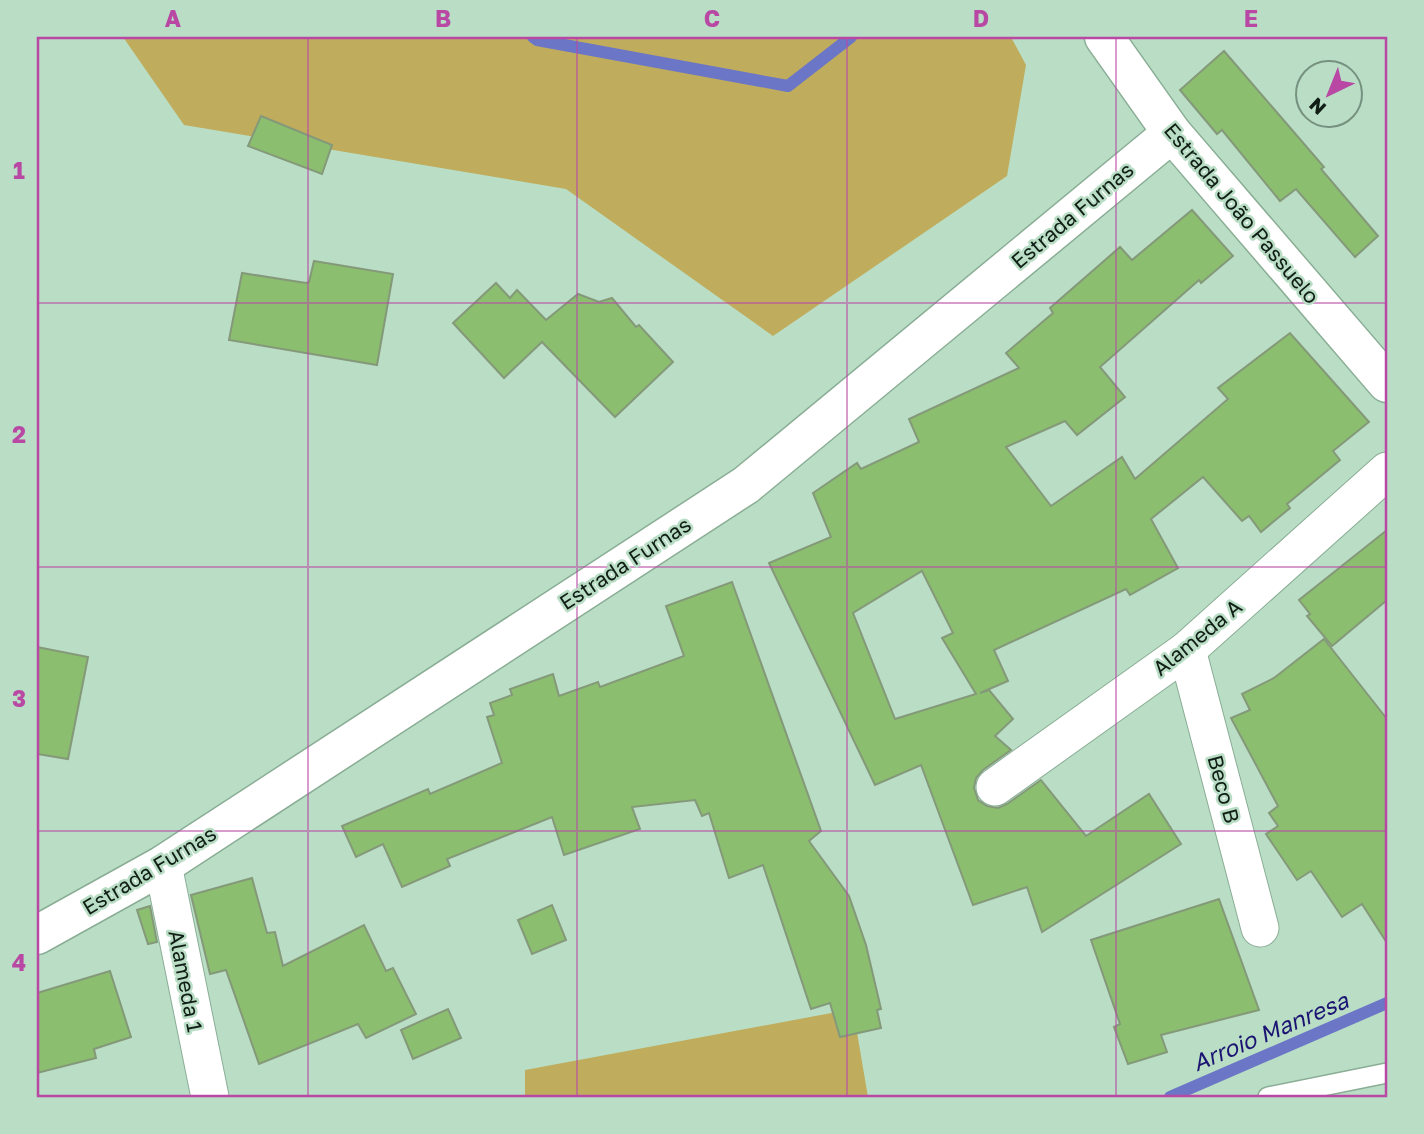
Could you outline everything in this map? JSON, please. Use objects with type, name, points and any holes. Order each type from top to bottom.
[{"type":"street","name":"Estrada João Passuelo","points":[[1104,37],[1172,133],[1387,383]]},
{"type":"street","name":"Estrada Furnas","points":[[37,935],[163,865],[746,485],[1172,133]]},
{"type":"street","name":"Alameda A","points":[[995,787],[1187,650],[1387,471]]},
{"type":"street","name":"Beco B","points":[[1187,650],[1261,928]]},
{"type":"street","name":"Alameda 1","points":[[163,865],[210,1097]]},
{"type":"lane","points":[[1269,1097],[1387,1073]]},
{"type":"shaded area","points":[[123,37],[1011,37],[1026,65],[1007,176],[773,336],[566,189],[184,125]]},
{"type":"shaded area","points":[[853,1009],[868,1097],[525,1097],[525,1070]]},
{"type":"building","points":[[1224,51],[1324,167],[1321,169],[1378,236],[1355,257],[1296,189],[1280,201],[1222,130],[1217,134],[1180,90]]},
{"type":"building","points":[[261,116],[332,145],[322,174],[248,146]]},
{"type":"building","points":[[1192,210],[1233,256],[1201,283],[1199,280],[1100,367],[1125,397],[1077,435],[1065,421],[1006,447],[1051,506],[1122,457],[1135,479],[1228,399],[1218,388],[1290,333],[1369,422],[1333,451],[1340,460],[1287,504],[1290,508],[1261,532],[1249,516],[1242,521],[1203,477],[1151,519],[1178,568],[1130,595],[1126,589],[994,650],[1008,681],[980,693],[989,690],[1013,719],[995,736],[1011,750],[976,778],[974,788],[978,800],[987,806],[998,808],[1041,780],[1086,836],[1149,794],[1181,844],[1042,932],[1027,887],[973,905],[921,765],[875,785],[769,563],[831,537],[813,493],[857,463],[861,469],[919,442],[909,419],[1019,368],[1006,353],[1053,313],[1050,308],[1120,247],[1132,260]],"holes":[[[922,571],[953,633],[942,638],[976,694],[895,719],[853,613]]]},
{"type":"building","points":[[314,261],[393,274],[377,365],[229,340],[242,273],[306,283],[309,282]]},
{"type":"building","points":[[496,283],[510,298],[517,290],[546,320],[578,294],[599,302],[612,298],[636,327],[639,325],[673,362],[615,417],[542,342],[504,378],[453,323]]},
{"type":"building","points":[[1387,530],[1387,600],[1332,646],[1307,616],[1310,614],[1299,600]]},
{"type":"building","points":[[732,582],[821,831],[809,841],[849,896],[866,945],[881,1009],[877,1010],[881,1028],[840,1037],[830,1003],[811,1009],[763,865],[729,878],[709,813],[702,816],[695,800],[632,807],[640,829],[564,855],[552,817],[447,859],[450,866],[402,887],[383,844],[356,857],[342,826],[428,789],[430,794],[502,763],[487,717],[494,715],[490,703],[512,695],[510,689],[553,674],[559,696],[598,682],[600,687],[684,656],[666,606]]},
{"type":"building","points":[[1324,639],[1387,719],[1387,943],[1362,904],[1342,917],[1311,871],[1297,880],[1266,834],[1278,826],[1269,813],[1278,806],[1231,718],[1250,710],[1242,694],[1274,678]]},
{"type":"building","points":[[37,647],[88,657],[68,759],[37,754]]},
{"type":"building","points":[[252,878],[267,933],[275,932],[283,966],[364,925],[386,971],[393,968],[416,1014],[366,1038],[358,1024],[259,1064],[226,970],[210,974],[191,895]]},
{"type":"building","points":[[1219,899],[1259,1010],[1161,1035],[1167,1052],[1128,1064],[1114,1027],[1120,1024],[1091,940]]},
{"type":"building","points":[[552,905],[566,940],[532,954],[518,920]]},
{"type":"building","points":[[150,906],[157,942],[148,944],[137,910]]},
{"type":"building","points":[[110,971],[131,1037],[94,1049],[96,1058],[37,1073],[37,993]]},
{"type":"building","points":[[448,1009],[461,1038],[413,1059],[401,1030]]},
{"type":"waterway","points":[[533,37],[537,40],[788,86],[851,37]]},
{"type":"waterway","name":"Arroio Manresa","points":[[1170,1097],[1387,1003]]}]
